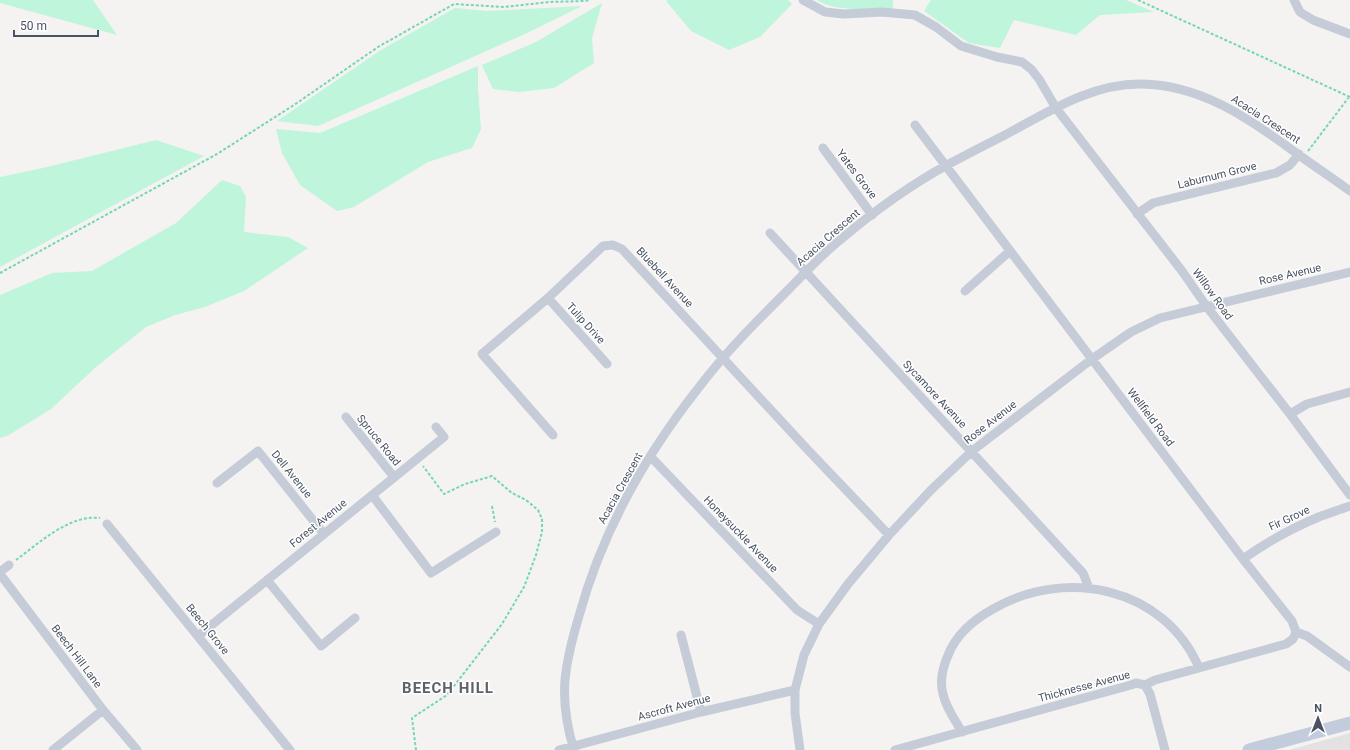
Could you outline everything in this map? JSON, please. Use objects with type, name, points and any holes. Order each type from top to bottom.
[{"type":"street","name":"Willow Road","points":[[803,0],[825,12],[844,14],[882,12],[915,16],[936,27],[961,46],[997,57],[1022,62],[1031,69],[1039,78],[1056,108],[1182,271],[1350,495]]},
{"type":"street","points":[[1294,0],[1300,12],[1313,20],[1350,34]]},
{"type":"street","name":"Acacia Crescent","points":[[573,748],[566,721],[565,702],[565,679],[570,651],[591,574],[611,527],[630,489],[650,456],[700,385],[806,272],[837,242],[872,214],[945,166],[1085,94],[1112,86],[1144,84],[1177,88],[1208,98],[1234,111],[1262,128],[1350,191]]},
{"type":"street","name":"Wellfield Road","points":[[915,125],[1243,559],[1292,621],[1296,632]]},
{"type":"street","name":"Yates Grove","points":[[823,148],[872,214]]},
{"type":"street","name":"Laburnum Grove","points":[[1137,214],[1153,203],[1276,173],[1290,165],[1301,156]]},
{"type":"street","name":"Sycamore Avenue","points":[[770,233],[1084,573],[1089,588]]},
{"type":"street","name":"Bluebell Avenue","points":[[553,436],[482,354],[548,298],[604,246],[614,245],[622,249],[889,535]]},
{"type":"street","points":[[965,291],[1010,251]]},
{"type":"street","name":"Rose Avenue","points":[[800,750],[795,714],[795,690],[804,655],[819,624],[848,584],[889,535],[931,490],[972,451],[1092,359],[1131,332],[1160,318],[1350,272]]},
{"type":"street","name":"Tulip Drive","points":[[548,298],[607,364]]},
{"type":"street","points":[[1290,414],[1307,404],[1350,392]]},
{"type":"street","name":"Spruce Road","points":[[346,417],[394,477]]},
{"type":"street","name":"Forest Avenue","points":[[198,636],[444,437],[436,427]]},
{"type":"street","name":"Dell Avenue","points":[[217,483],[258,451],[324,534]]},
{"type":"street","name":"Honeysuckle Avenue","points":[[650,456],[797,610],[819,624]]},
{"type":"street","points":[[372,495],[431,573],[496,532]]},
{"type":"street","name":"Fir Grove","points":[[1243,559],[1268,542],[1300,524],[1350,506]]},
{"type":"street","name":"Beech Grove","points":[[107,524],[290,750]]},
{"type":"street","name":"Beech Hill Lane","points":[[9,565],[0,573],[103,710],[137,750]]},
{"type":"street","points":[[267,580],[321,646],[356,618]]},
{"type":"street","points":[[962,732],[942,694],[942,672],[951,647],[959,636],[972,623],[1005,602],[1022,596],[1059,588],[1089,588],[1116,593],[1132,599],[1164,620],[1195,656],[1199,668]]},
{"type":"street","points":[[1296,632],[1307,636],[1350,667]]},
{"type":"street","name":"Thicknesse Avenue","points":[[895,750],[1136,683],[1145,686],[1155,680],[1286,644],[1293,639],[1296,632]]},
{"type":"street","points":[[681,635],[701,712]]},
{"type":"street","points":[[1145,686],[1150,694],[1165,750]]},
{"type":"street","name":"Ascroft Avenue","points":[[559,750],[573,748],[701,712],[795,690]]},
{"type":"street","points":[[53,750],[103,710]]},
{"type":"street","points":[[1249,750],[1350,723]]},
{"type":"path","points":[[0,273],[217,154],[294,105],[378,47],[454,4],[504,7],[549,2],[584,2],[590,0]]},
{"type":"path","points":[[1138,0],[1350,97],[1301,156]]},
{"type":"path","points":[[416,750],[412,718],[447,695],[502,624],[524,587],[542,532],[542,519],[538,510],[526,500],[512,494],[492,476],[465,484],[444,494],[417,459]]},
{"type":"path","points":[[492,506],[496,532]]},
{"type":"path","points":[[9,565],[54,531],[79,520],[93,517],[100,518],[107,524]]},
{"type":"shaded area","points":[[1350,733],[1350,750],[1289,750]]},
{"type":"green space","points":[[0,0],[93,0],[117,35],[0,3]]},
{"type":"green space","points":[[788,0],[792,4],[760,37],[729,50],[691,31],[666,1]]},
{"type":"green space","points":[[817,0],[893,0],[893,9],[843,8],[824,4]]},
{"type":"green space","points":[[931,0],[1126,0],[1154,12],[1100,15],[1076,35],[1014,20],[1000,48],[969,43],[924,11]]},
{"type":"green space","points":[[602,3],[592,38],[594,63],[554,88],[519,92],[493,89],[482,65],[536,42]]},
{"type":"green space","points":[[582,6],[527,33],[318,126],[277,121],[381,50],[455,8],[487,11]]},
{"type":"green space","points":[[478,66],[481,129],[472,148],[428,162],[354,207],[337,211],[300,185],[282,153],[276,129],[320,133]]},
{"type":"green space","points":[[156,140],[204,156],[0,267],[0,177]]},
{"type":"green space","points":[[222,180],[240,186],[246,197],[244,232],[288,237],[308,248],[244,291],[205,307],[175,315],[146,327],[96,367],[51,409],[9,435],[0,438],[0,295],[52,273],[92,271],[176,223]]},
{"type":"district","name":"BEECH HILL","points":[[448,688]]}]
